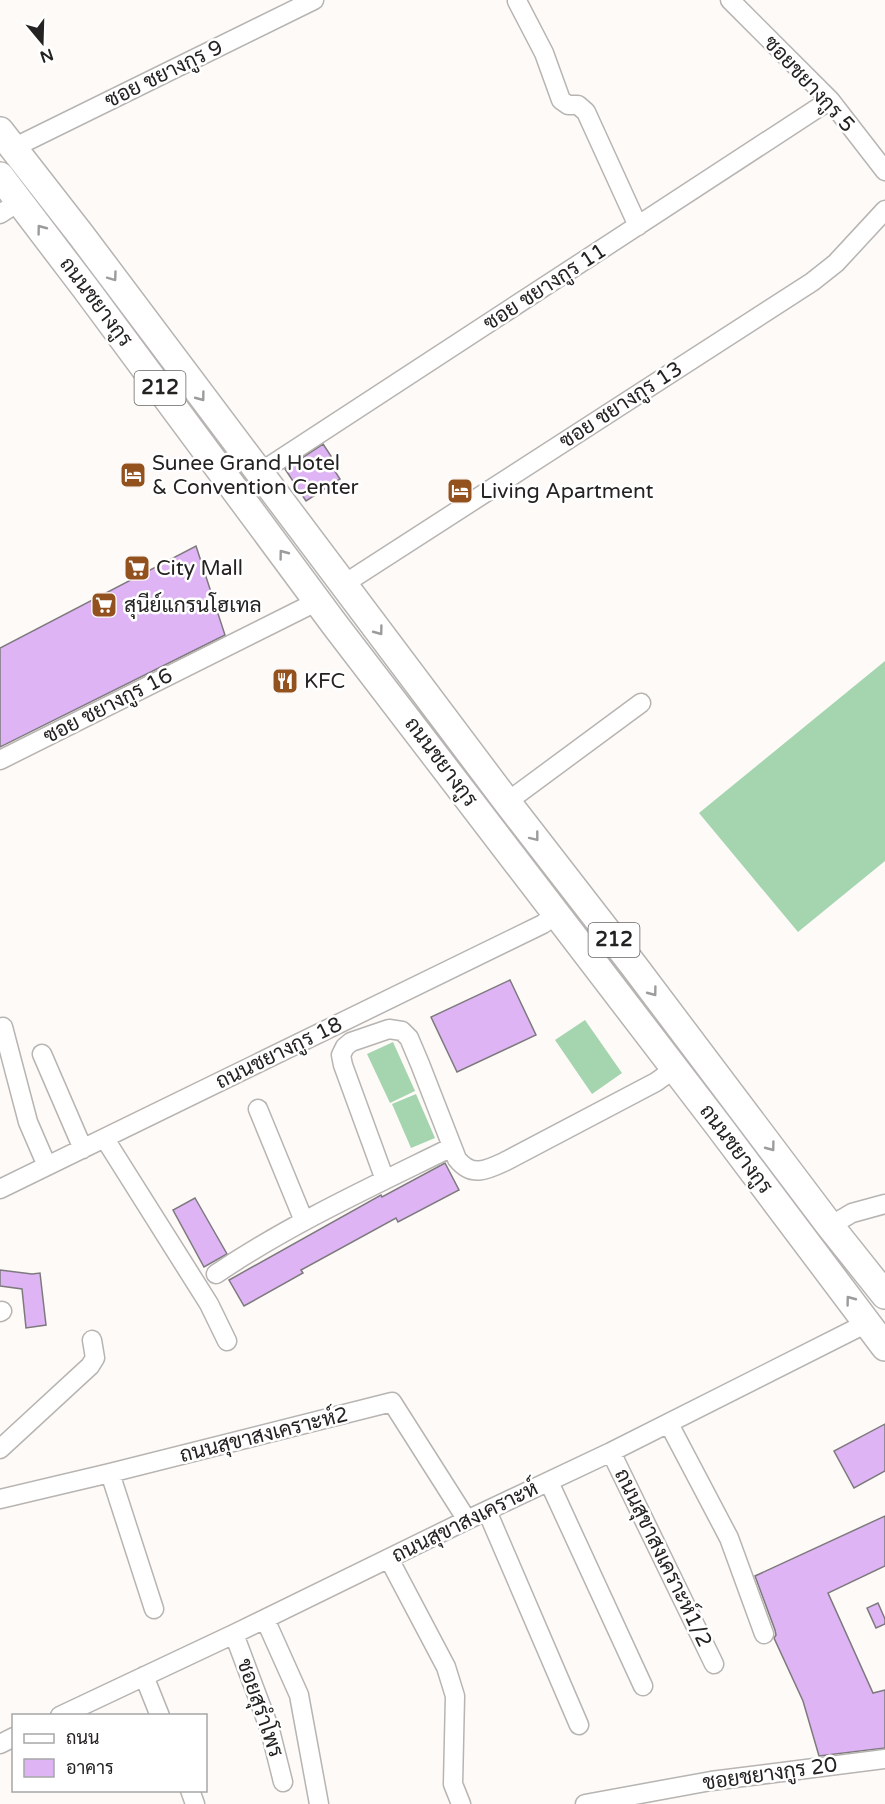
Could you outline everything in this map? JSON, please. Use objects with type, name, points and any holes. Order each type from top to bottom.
[{"type":"main road","name":"ถนนชยางกูร","points":[[6,140],[81,235],[507,802],[885,1295]]},
{"type":"main road","name":"ถนนชยางกูร","points":[[0,176],[10,208],[318,601],[885,1347]]},
{"type":"main road","points":[[318,601],[344,584]]},
{"type":"main road","points":[[718,1125],[740,1107]]},
{"type":"street","name":"ซอย ชยางกูร 9","points":[[6,140],[314,0]]},
{"type":"street","name":"ซอยชยางกูร 5","points":[[730,0],[830,100],[885,171]]},
{"type":"street","points":[[517,1],[544,53],[561,100],[568,105],[578,105],[586,111],[638,226]]},
{"type":"street","name":"ซอย ชยางกูร 11","points":[[259,473],[830,100]]},
{"type":"street","name":"ซอย ชยางกูร 13","points":[[344,584],[812,282],[836,263],[885,210]]},
{"type":"street","name":"ซอย ชยางกูร 16","points":[[0,760],[318,601]]},
{"type":"street","points":[[507,802],[641,703]]},
{"type":"street","name":"ถนนชยางกูร 18","points":[[0,1189],[543,924],[556,914]]},
{"type":"street","points":[[3,1027],[28,1122],[47,1166]]},
{"type":"street","points":[[385,1180],[343,1065],[341,1055],[351,1042],[389,1029],[402,1031],[409,1038],[457,1159],[464,1168],[474,1171],[487,1169],[656,1082],[674,1069]]},
{"type":"street","points":[[42,1054],[83,1149]]},
{"type":"street","points":[[258,1109],[304,1221]]},
{"type":"street","points":[[105,1139],[208,1304],[227,1341]]},
{"type":"street","points":[[216,1274],[304,1221],[452,1147]]},
{"type":"street","points":[[830,1226],[852,1214],[885,1204]]},
{"type":"street","name":"ถนนสุขาสงเคราะห์","points":[[64,1714],[669,1424],[867,1323]]},
{"type":"street","points":[[0,1449],[90,1366],[95,1358],[92,1340]]},
{"type":"street","name":"ถนนสุขาสงเคราะห์2","points":[[0,1499],[393,1402],[467,1520]]},
{"type":"street","points":[[669,1424],[729,1538],[764,1634]]},
{"type":"street","name":"ถนนสุขาสงเคราะห์1/2","points":[[611,1452],[714,1664]]},
{"type":"street","points":[[110,1473],[154,1609]]},
{"type":"street","points":[[549,1482],[643,1686]]},
{"type":"street","points":[[487,1511],[579,1725]]},
{"type":"street","points":[[389,1559],[446,1667],[455,1696],[453,1784],[461,1804]]},
{"type":"street","points":[[265,1619],[299,1695],[319,1804]]},
{"type":"street","name":"ชอยสุรำโพร","points":[[234,1634],[270,1730],[283,1782]]},
{"type":"street","points":[[144,1676],[159,1714]]},
{"type":"street","name":"ชอยชยางกูร 20","points":[[585,1804],[711,1781],[885,1759]]},
{"type":"green space","points":[[885,661],[885,861],[798,932],[699,813]]},
{"type":"green space","points":[[585,1020],[622,1073],[592,1094],[555,1040]]},
{"type":"green space","points":[[393,1042],[415,1091],[390,1103],[367,1054]]},
{"type":"green space","points":[[416,1094],[435,1138],[411,1148],[392,1104]]},
{"type":"building","points":[[323,444],[331,456],[327,459],[340,479],[306,501],[285,469]]},
{"type":"building","points":[[196,546],[225,635],[0,747],[0,648]]},
{"type":"building","points":[[510,980],[536,1035],[457,1072],[431,1017]]},
{"type":"building","points":[[445,1163],[459,1190],[398,1222],[396,1218],[301,1270],[303,1273],[244,1306],[229,1280],[381,1195],[382,1197]]},
{"type":"building","points":[[195,1198],[227,1254],[204,1267],[173,1210]]},
{"type":"building","points":[[0,1270],[40,1273],[46,1325],[26,1328],[22,1289],[0,1286]]},
{"type":"building","points":[[885,1424],[885,1471],[854,1488],[834,1451]]},
{"type":"building","points":[[885,1516],[885,1566],[828,1593],[873,1693],[885,1690],[885,1748],[819,1756],[803,1701],[774,1638],[775,1630],[755,1576]]},
{"type":"building","points":[[878,1603],[885,1624],[876,1628],[867,1608]]},
{"type":"place","name":"Sunee Grand Hotel & Convention Center","points":[[133,475]]},
{"type":"place","name":"Living Apartment","points":[[460,491]]},
{"type":"place","name":"City Mall","points":[[137,568]]},
{"type":"place","name":"สุนีย์แกรนโฮเทล","points":[[104,605]]},
{"type":"place","name":"KFC","points":[[285,681]]}]
